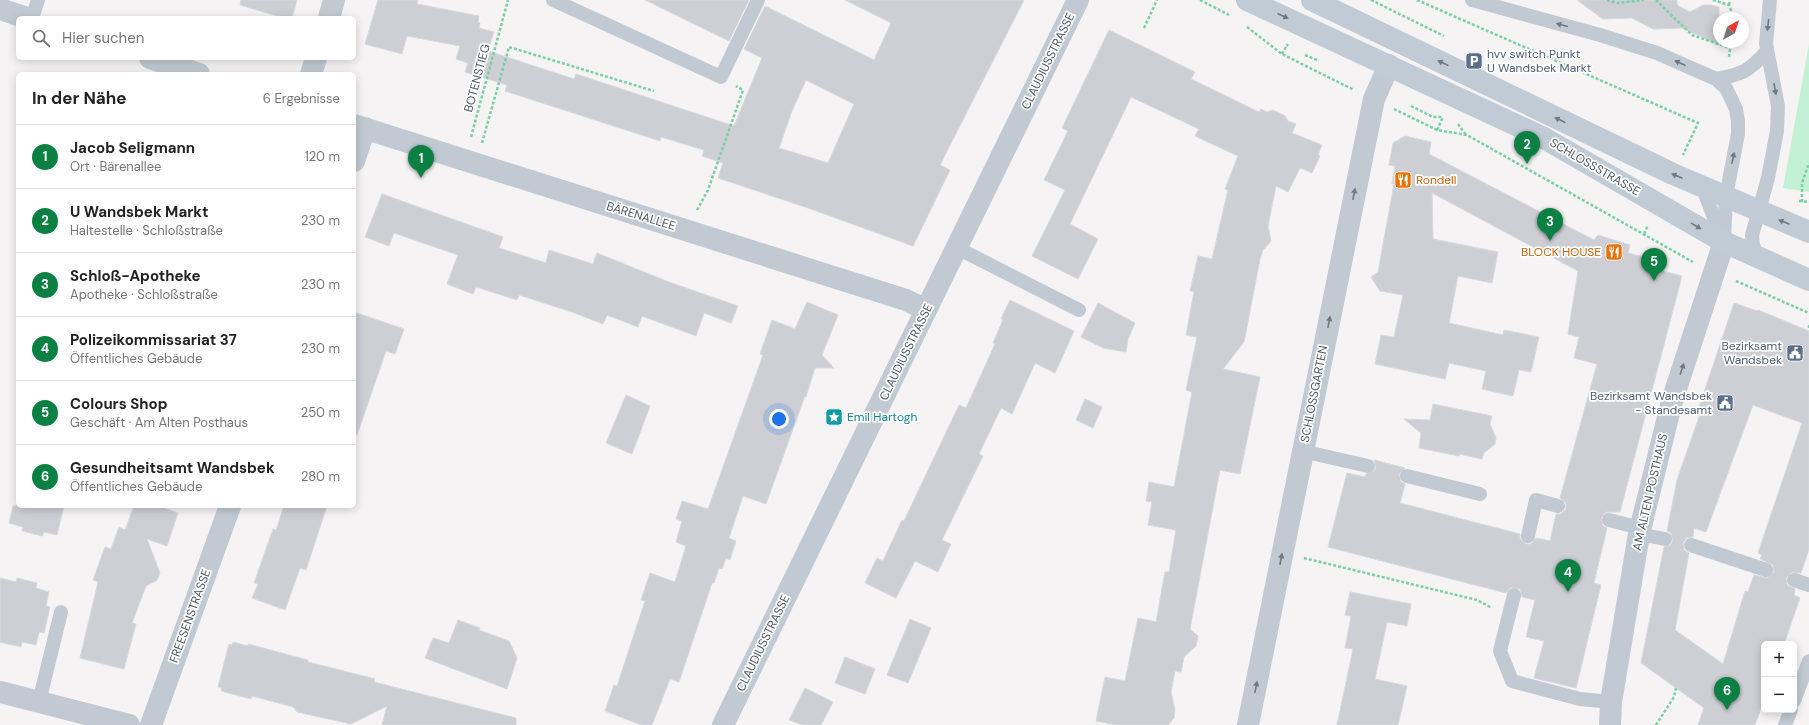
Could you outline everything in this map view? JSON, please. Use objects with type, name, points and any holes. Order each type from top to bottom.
[{"type":"main road","name":"SCHLOSSSTRASSE","points":[[1247,0],[1544,138],[1724,242],[1809,280]]},
{"type":"main road","name":"SCHLOSSSTRASSE","points":[[1312,0],[1702,186],[1809,232]]},
{"type":"street","points":[[330,16],[334,0]]},
{"type":"street","name":"CLAUDIUSSTRASSE","points":[[723,725],[1078,0]]},
{"type":"street","points":[[0,9],[21,16]]},
{"type":"street","points":[[156,60],[193,72]]},
{"type":"street","points":[[312,72],[315,60]]},
{"type":"street","name":"SCHLOSSGARTEN","points":[[1248,725],[1374,99],[1389,65]]},
{"type":"street","points":[[356,150],[360,127]]},
{"type":"street","name":"BÄRENALLEE","points":[[360,127],[906,300],[926,310]]},
{"type":"street","name":"AM ALTEN POSTHAUS","points":[[1610,725],[1611,702],[1640,531],[1672,401],[1724,242]]},
{"type":"street","name":"FREESENSTRASSE","points":[[151,725],[229,508]]},
{"type":"street","points":[[0,692],[129,725]]},
{"type":"lane","points":[[33,16],[38,0]]},
{"type":"lane","points":[[554,0],[721,77],[758,0]]},
{"type":"lane","points":[[1472,0],[1600,35],[1657,53],[1716,79],[1726,88],[1736,109],[1738,134],[1726,196],[1724,242]]},
{"type":"lane","points":[[1758,258],[1753,245],[1752,235],[1772,164],[1778,106],[1766,51],[1770,0]]},
{"type":"lane","points":[[1716,79],[1742,74],[1754,65],[1766,51]]},
{"type":"lane","points":[[1702,186],[1724,242]]},
{"type":"lane","points":[[957,248],[1079,310]]},
{"type":"lane","points":[[1302,451],[1368,466]]},
{"type":"lane","points":[[1407,476],[1480,494]]},
{"type":"lane","points":[[1528,536],[1536,500],[1558,506]]},
{"type":"lane","points":[[1609,520],[1665,539]]},
{"type":"lane","points":[[1691,545],[1766,570]]},
{"type":"lane","points":[[1794,580],[1809,585]]},
{"type":"lane","points":[[1514,594],[1500,651],[1512,681],[1580,699],[1611,702]]},
{"type":"lane","points":[[39,702],[61,612]]},
{"type":"lane","points":[[1797,693],[1809,661]]},
{"type":"lane","points":[[1785,725],[1790,713]]},
{"type":"path","name":"BOTENSTIEG","points":[[470,163],[508,0]]},
{"type":"path","points":[[1144,28],[1157,0]]},
{"type":"path","points":[[1200,0],[1230,16]]},
{"type":"path","points":[[1417,0],[1698,123],[1681,158]]},
{"type":"path","points":[[1607,0],[1617,3],[1644,0]]},
{"type":"path","points":[[1656,0],[1692,35],[1713,42]]},
{"type":"path","points":[[1713,0],[1729,4]]},
{"type":"path","points":[[1730,0],[1729,4],[1732,12]]},
{"type":"path","points":[[1242,24],[1282,54],[1437,130],[1467,135],[1698,266],[1809,313]]},
{"type":"path","points":[[1282,54],[1287,45],[1292,48]]},
{"type":"path","points":[[470,163],[508,47],[654,91]]},
{"type":"path","points":[[1302,53],[1319,61]]},
{"type":"path","points":[[708,190],[743,90],[721,77]]},
{"type":"path","points":[[1411,106],[1433,116]]},
{"type":"path","points":[[1437,130],[1443,117]]},
{"type":"path","points":[[1809,163],[1802,183],[1802,202],[1809,202]]},
{"type":"path","points":[[1306,550],[1304,558],[1477,600],[1508,617]]},
{"type":"path","points":[[1656,725],[1674,697],[1676,688]]},
{"type":"green space","points":[[1809,44],[1809,192],[1783,188]]},
{"type":"building","points":[[241,0],[297,0],[293,16],[277,16],[240,5]]},
{"type":"building","points":[[378,0],[418,0],[417,4],[479,16],[479,28],[494,32],[488,51],[574,79],[576,74],[734,126],[762,58],[744,49],[765,6],[874,60],[891,23],[845,0],[1024,0],[940,165],[950,170],[913,246],[808,208],[718,178],[723,163],[702,156],[704,150],[661,137],[660,141],[505,91],[507,85],[465,72],[468,63],[456,59],[460,46],[407,36],[402,54],[365,44]],"holes":[[[806,80],[854,104],[828,163],[779,148],[792,111]]]},
{"type":"building","points":[[645,0],[749,0],[729,41]]},
{"type":"building","points":[[1577,0],[1677,0],[1677,5],[1690,12],[1703,5],[1719,7],[1719,12],[1713,12],[1713,42],[1682,28],[1653,29],[1632,18],[1603,19]]},
{"type":"building","points":[[1109,30],[1195,72],[1191,79],[1259,112],[1261,109],[1267,112],[1273,110],[1285,116],[1288,121],[1296,124],[1292,133],[1322,145],[1318,155],[1320,156],[1312,173],[1300,168],[1288,192],[1276,186],[1268,226],[1271,241],[1263,250],[1260,259],[1244,342],[1223,369],[1260,377],[1240,474],[1220,470],[1190,629],[1198,636],[1196,646],[1184,657],[1181,672],[1175,671],[1171,692],[1175,710],[1174,718],[1168,725],[1117,725],[1096,721],[1105,677],[1125,681],[1138,618],[1156,622],[1165,572],[1169,572],[1176,530],[1148,525],[1152,502],[1146,501],[1149,482],[1174,487],[1192,392],[1186,390],[1197,337],[1186,335],[1194,292],[1190,291],[1198,256],[1212,259],[1228,190],[1225,189],[1238,156],[1195,136],[1199,129],[1131,97],[1070,224],[1098,239],[1078,279],[1032,256],[1065,190],[1044,180],[1068,131],[1062,128]]},
{"type":"building","points":[[1405,136],[1431,142],[1429,154],[1594,240],[1598,235],[1630,245],[1628,253],[1652,259],[1651,268],[1682,276],[1620,512],[1606,512],[1601,518],[1603,526],[1607,528],[1594,583],[1601,585],[1576,688],[1534,678],[1544,641],[1526,637],[1535,600],[1522,597],[1520,589],[1511,587],[1506,593],[1328,547],[1347,473],[1365,477],[1366,474],[1374,471],[1376,467],[1374,460],[1405,468],[1399,474],[1401,482],[1405,484],[1400,503],[1520,534],[1520,539],[1526,544],[1531,544],[1536,538],[1550,541],[1556,514],[1561,514],[1566,509],[1566,503],[1560,498],[1597,364],[1574,358],[1579,337],[1568,334],[1578,271],[1432,193],[1433,239],[1498,252],[1492,283],[1458,276],[1449,323],[1503,335],[1504,330],[1539,337],[1531,372],[1519,370],[1513,396],[1482,389],[1486,371],[1449,363],[1445,379],[1375,364],[1381,335],[1394,337],[1403,295],[1380,291],[1371,277],[1378,272],[1394,184],[1392,184],[1395,166],[1389,165],[1393,143]]},
{"type":"building","points":[[382,194],[503,237],[499,248],[546,263],[549,250],[593,264],[597,253],[669,282],[738,306],[731,323],[704,313],[696,336],[642,316],[638,327],[607,315],[603,324],[572,312],[519,295],[517,300],[476,287],[473,294],[447,284],[458,255],[394,233],[389,246],[365,237]]},
{"type":"building","points":[[1010,300],[1074,331],[1055,373],[1035,363],[1012,414],[1001,408],[979,454],[983,456],[942,540],[951,544],[938,572],[915,561],[896,598],[865,583],[877,558],[883,561],[902,520],[904,521],[959,405],[966,408],[995,344],[993,343],[1003,320],[1001,319]]},
{"type":"building","points":[[807,302],[838,315],[822,355],[834,368],[815,368],[806,397],[805,396],[766,504],[743,496],[729,538],[736,541],[730,560],[726,558],[722,569],[719,568],[714,583],[712,583],[679,682],[670,679],[652,725],[641,725],[605,711],[614,685],[617,686],[645,601],[641,600],[650,573],[675,582],[686,546],[676,542],[682,521],[676,519],[682,501],[708,509],[763,355],[760,354],[772,320],[795,329]]},
{"type":"building","points":[[1098,303],[1135,323],[1128,339],[1126,352],[1103,348],[1081,337]]},
{"type":"building","points":[[1734,303],[1757,311],[1758,310],[1809,331],[1809,549],[1801,573],[1792,572],[1786,578],[1787,585],[1795,589],[1794,595],[1800,598],[1785,641],[1761,641],[1761,708],[1755,725],[1698,725],[1704,708],[1641,663],[1664,547],[1671,545],[1673,540],[1671,533],[1667,531],[1677,480],[1700,414],[1697,413]],"holes":[[[1753,405],[1802,423],[1758,553],[1762,555],[1760,559],[1773,565],[1774,572],[1767,578],[1754,575],[1748,592],[1745,591],[1723,664],[1675,630],[1689,553],[1684,550],[1683,543],[1686,538],[1693,537],[1694,528],[1706,532]]]},
{"type":"building","points":[[356,313],[404,329],[395,354],[386,351],[357,435]]},
{"type":"building","points":[[626,395],[650,406],[632,454],[606,443]]},
{"type":"building","points":[[1085,399],[1102,407],[1093,428],[1076,420]]},
{"type":"building","points":[[1433,404],[1492,416],[1490,424],[1496,438],[1495,444],[1484,453],[1482,459],[1419,448],[1421,433],[1404,419],[1430,420]]},
{"type":"building","points":[[13,506],[16,506],[16,508],[64,508],[57,535],[44,532],[42,536],[22,531],[23,527],[9,523]]},
{"type":"building","points":[[133,508],[164,508],[178,513],[167,546],[147,539],[160,573],[157,580],[146,586],[132,623],[136,624],[124,669],[80,658],[98,582],[93,580],[105,547],[111,549],[119,527],[125,530]]},
{"type":"building","points":[[283,508],[326,508],[306,570],[300,568],[285,610],[252,598],[258,584],[254,583],[273,529],[276,530]]},
{"type":"building","points":[[0,578],[16,582],[17,578],[37,583],[36,588],[49,592],[46,606],[50,607],[44,633],[39,632],[36,645],[22,642],[21,647],[0,642]]},
{"type":"building","points":[[1350,592],[1411,604],[1407,626],[1387,622],[1375,679],[1407,686],[1398,725],[1337,725],[1353,649],[1345,648],[1351,616],[1345,615]]},
{"type":"building","points":[[910,619],[931,628],[908,683],[887,675]]},
{"type":"building","points":[[458,620],[480,628],[479,630],[509,641],[517,658],[507,689],[425,658],[433,638],[449,643]]},
{"type":"building","points":[[233,642],[248,646],[248,644],[308,660],[308,662],[375,679],[374,682],[516,718],[516,725],[382,725],[387,706],[351,724],[297,712],[293,707],[252,696],[251,699],[221,691],[222,688],[218,687],[229,644],[232,645]]},
{"type":"building","points":[[845,657],[875,669],[865,694],[835,683]]},
{"type":"building","points":[[805,688],[833,702],[821,725],[803,725],[789,720]]},
{"type":"place","name":"hvv switch Punkt U Wandsbek Markt","points":[[1474,61]]},
{"type":"place","name":"U Wandsbek Markt","points":[[1527,164]]},
{"type":"place","name":"Jacob Seligmann","points":[[421,178]]},
{"type":"place","name":"Rondell","points":[[1403,180]]},
{"type":"place","name":"Schloß-Apotheke","points":[[1550,241]]},
{"type":"place","name":"BLOCK HOUSE","points":[[1614,252]]},
{"type":"place","name":"Colours Shop","points":[[1654,281]]},
{"type":"place","name":"Bezirksamt Wandsbek","points":[[1795,353]]},
{"type":"place","name":"Bezirksamt Wandsbek - Standesamt","points":[[1725,403]]},
{"type":"place","name":"Emil Hartogh","points":[[834,417]]},
{"type":"place","name":"Polizeikommissariat 37","points":[[1568,592]]},
{"type":"place","name":"Gesundheitsamt Wandsbek","points":[[1727,710]]}]
